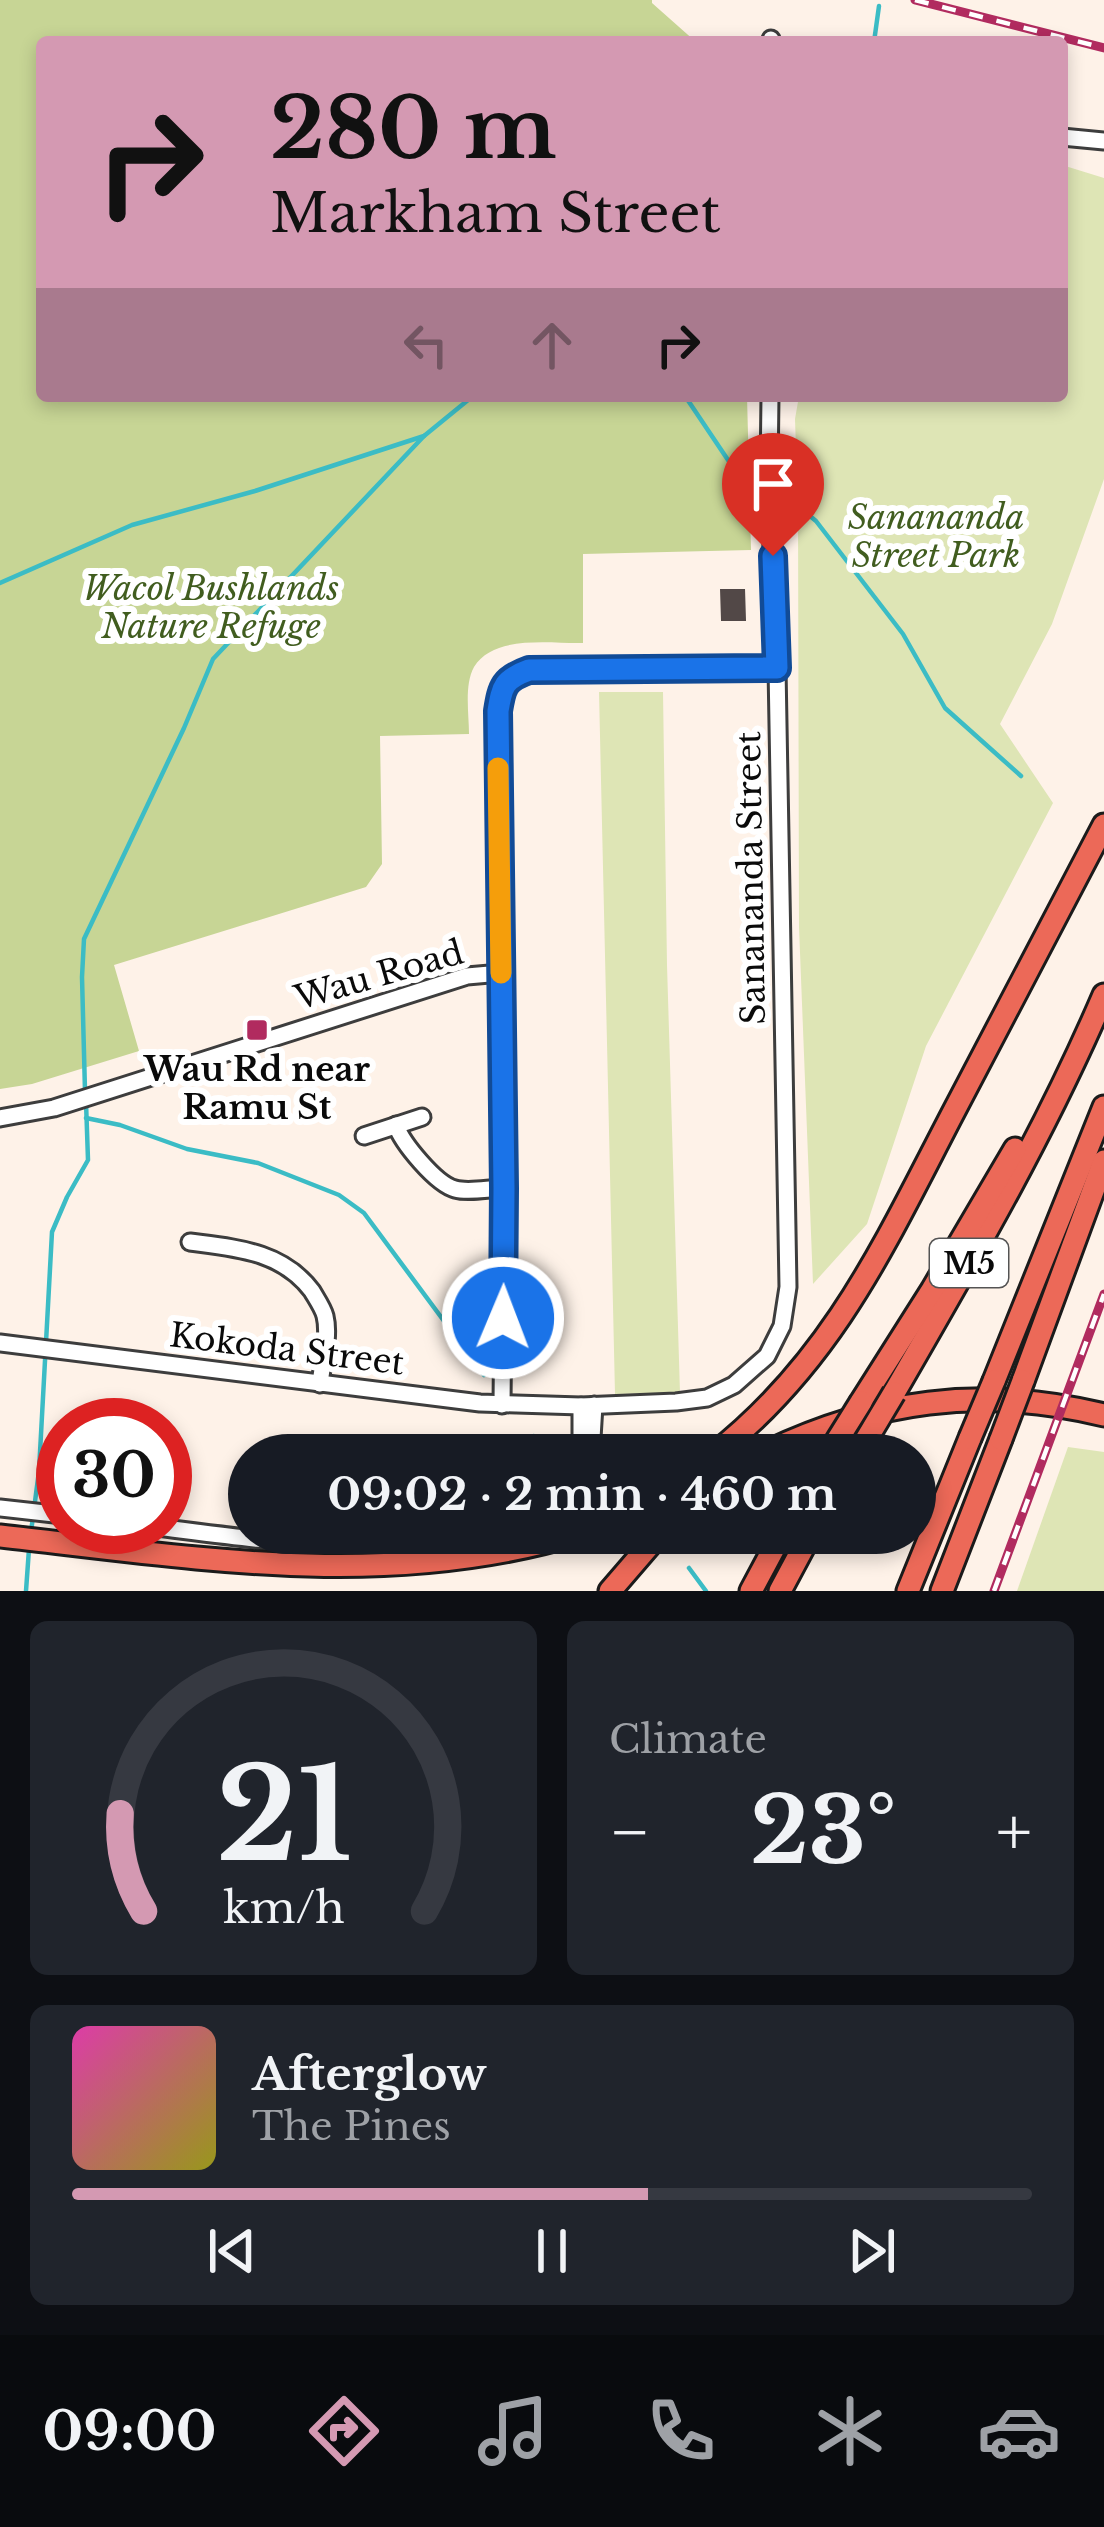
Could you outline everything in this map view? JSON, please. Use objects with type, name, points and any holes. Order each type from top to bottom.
[{"type":"highway","points":[[738,1434],[813,1357],[872,1268],[1104,825]]},
{"type":"highway","name":"M5","points":[[870,1434],[982,1241],[1104,995]]},
{"type":"highway","points":[[908,1591],[1104,1107]]},
{"type":"highway","points":[[841,1434],[1015,1149],[1040,1130]]},
{"type":"highway","name":"M5","points":[[942,1591],[1104,1161]]},
{"type":"highway","points":[[810,1434],[866,1414],[949,1399],[1007,1399],[1104,1415]]},
{"type":"highway","points":[[0,1537],[283,1575],[362,1579],[429,1574],[517,1554]]},
{"type":"highway","points":[[610,1591],[642,1554]]},
{"type":"highway","points":[[751,1591],[771,1554]]},
{"type":"highway","points":[[780,1591],[800,1554]]},
{"type":"street","points":[[1068,137],[1104,141]]},
{"type":"street","name":"Sanananda Street","points":[[770,402],[788,1287]]},
{"type":"street","points":[[502,1405],[501,689],[513,676],[529,670],[777,668]]},
{"type":"street","name":"Wau Road","points":[[0,1118],[54,1108],[467,976],[501,974]]},
{"type":"street","points":[[364,1136],[422,1117]]},
{"type":"street","points":[[396,1125],[401,1139],[448,1186],[459,1190],[504,1188]]},
{"type":"street","points":[[190,1242],[248,1250],[274,1259],[300,1277],[326,1316],[320,1384]]},
{"type":"street","name":"Kokoda Street","points":[[9,1344],[502,1405],[693,1400],[734,1385],[767,1356],[782,1325],[788,1287]]},
{"type":"street","points":[[584,1434],[587,1406]]},
{"type":"street","points":[[587,1406],[589,1434]]},
{"type":"street","points":[[0,1508],[36,1512]]},
{"type":"street","points":[[192,1532],[228,1536]]},
{"type":"green space","name":"Wacol Bushlands Nature Refuge","points":[[0,0],[652,0],[689,36],[36,36],[36,402],[747,402],[751,550],[583,554],[583,643],[509,645],[483,657],[469,682],[469,734],[380,736],[382,864],[366,887],[114,965],[139,1051],[32,1084],[0,1089]]},
{"type":"green space","name":"Sanananda Street Park","points":[[1068,167],[1104,178],[1104,479],[1052,624],[1000,724],[1053,803],[926,1046],[867,1224],[813,1284],[799,927],[798,402],[1068,402]]},
{"type":"green space","points":[[599,692],[663,692],[680,1393],[615,1394]]},
{"type":"green space","points":[[1068,1447],[1104,1452],[1104,1591],[1017,1591]]},
{"type":"building","points":[[720,589],[745,589],[746,621],[721,621]]},
{"type":"waterway","points":[[875,36],[879,6]]},
{"type":"waterway","points":[[0,583],[132,525],[424,436],[466,402]]},
{"type":"waterway","points":[[689,402],[730,463],[765,489]]},
{"type":"waterway","points":[[85,1091],[84,939],[213,659],[424,436]]},
{"type":"waterway","points":[[776,494],[816,521],[903,634],[945,708],[1021,776]]},
{"type":"waterway","points":[[31,1532],[39,1471],[52,1232],[88,1160],[86,1102]]},
{"type":"waterway","points":[[86,1118],[187,1149],[258,1163],[339,1195],[364,1213],[484,1375]]},
{"type":"waterway","points":[[26,1591],[29,1549]]},
{"type":"waterway","points":[[689,1568],[706,1591]]},
{"type":"railway","points":[[915,0],[1057,36]]},
{"type":"railway","points":[[1068,39],[1104,48]]},
{"type":"railway","points":[[994,1591],[1104,1294]]},
{"type":"slow traffic","points":[[498,768],[501,973]]},
{"type":"place","name":"Wau Rd near Ramu St","points":[[257,1030]]},
{"type":"route","points":[[503,1318],[501,689],[513,676],[529,670],[777,668],[773,556]]}]
